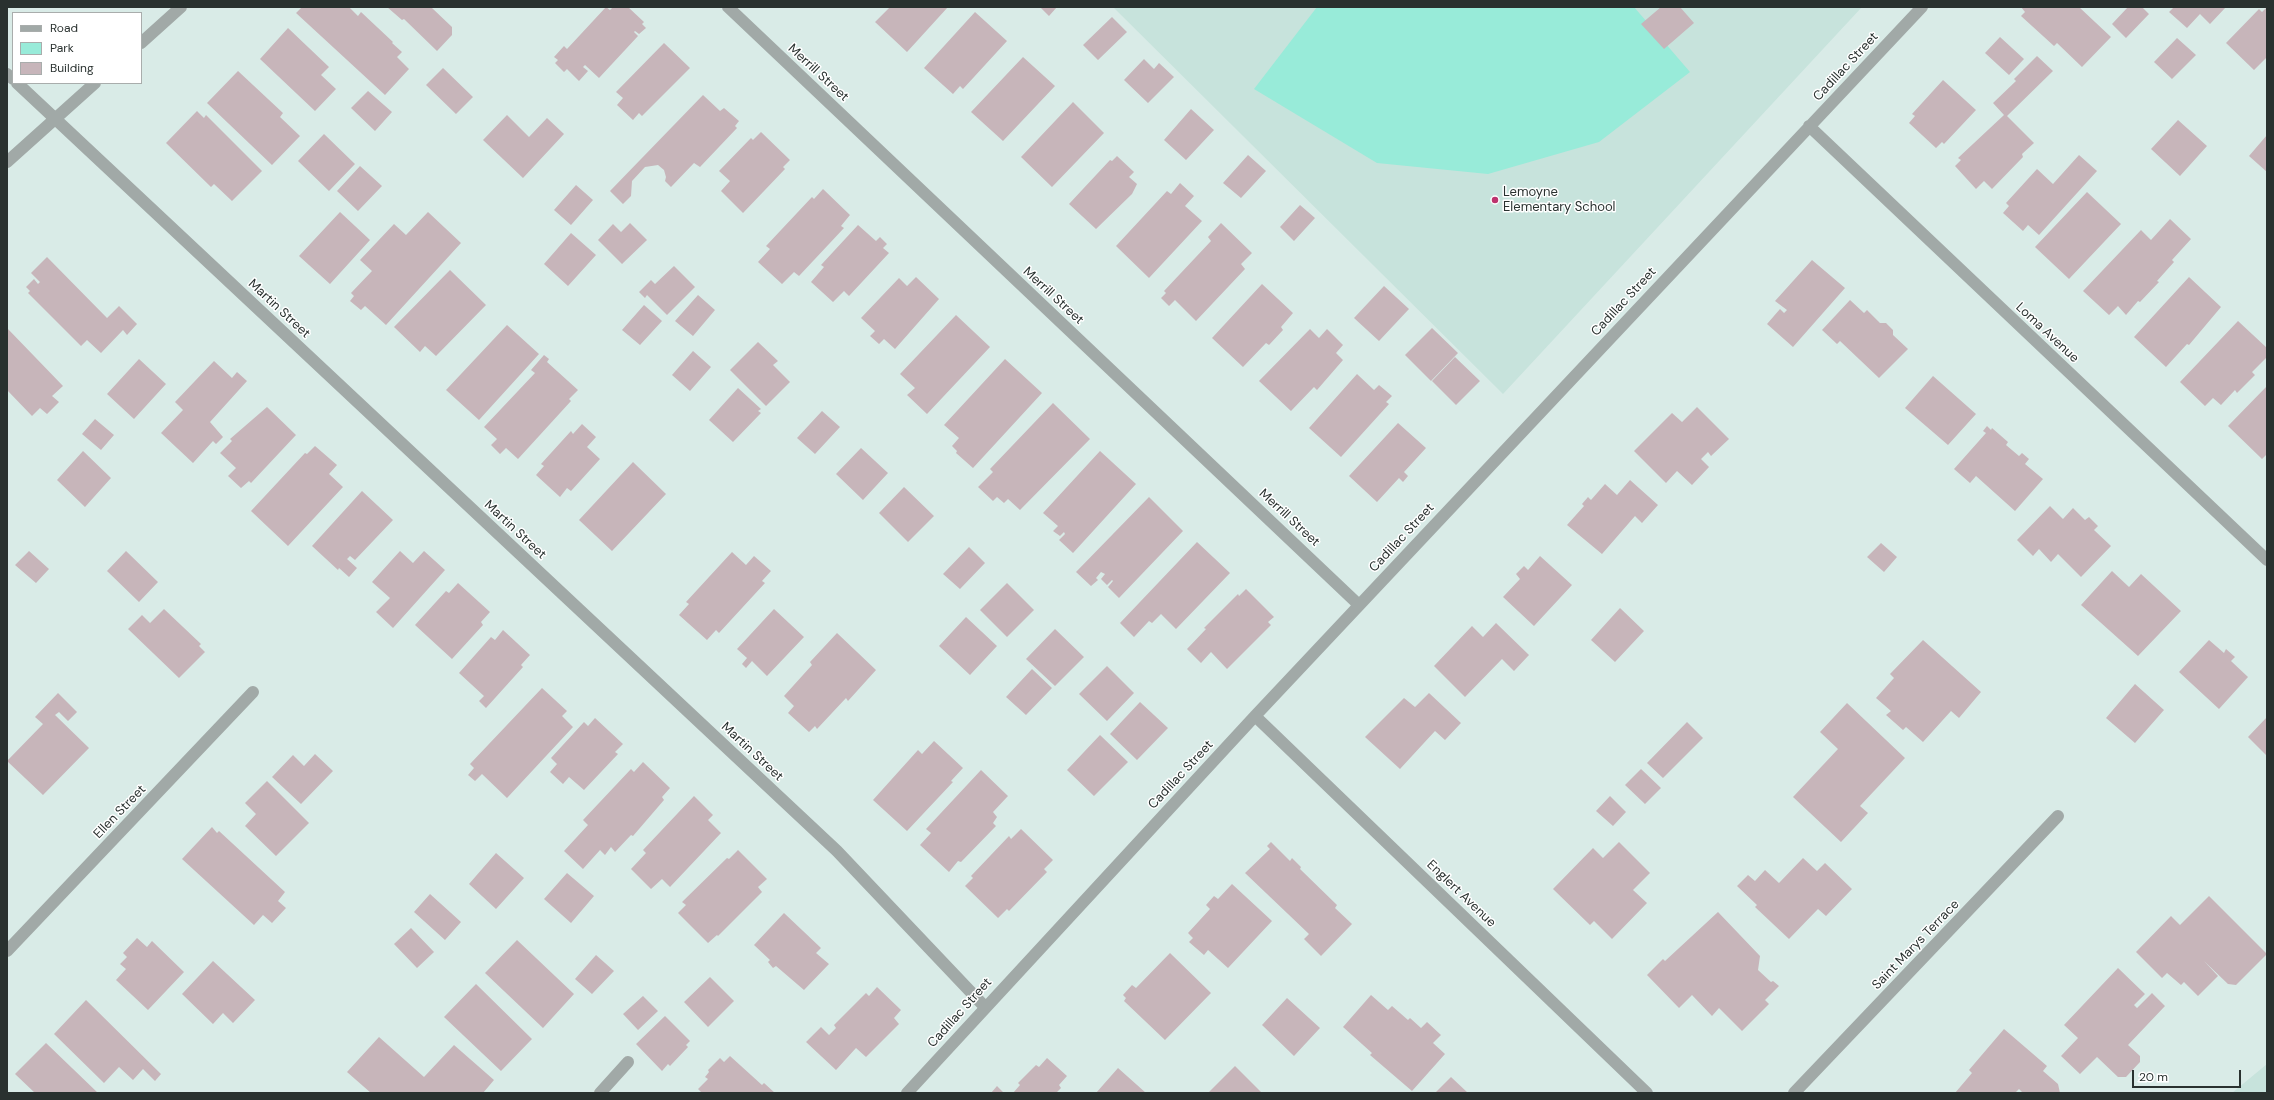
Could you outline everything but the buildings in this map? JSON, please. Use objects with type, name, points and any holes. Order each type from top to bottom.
[{"type":"street","points":[[142,42],[181,7]]},
{"type":"street","name":"Merrill Street","points":[[728,7],[1359,605]]},
{"type":"street","name":"Cadillac Street","points":[[907,1093],[1255,716],[1922,7]]},
{"type":"street","name":"Martin Street","points":[[18,84],[837,851],[985,1007]]},
{"type":"street","points":[[7,162],[94,84]]},
{"type":"street","name":"Loma Avenue","points":[[1809,126],[2267,560]]},
{"type":"street","name":"Ellen Street","points":[[7,951],[253,692]]},
{"type":"street","name":"Englert Avenue","points":[[1255,716],[1647,1093]]},
{"type":"street","name":"Saint Marys Terrace","points":[[1794,1093],[2058,816]]},
{"type":"street","points":[[600,1093],[628,1062]]},
{"type":"shaded area","name":"Lemoyne Elementary School","points":[[1113,7],[1862,7],[1503,394]]},
{"type":"shaded area","points":[[2267,1064],[2267,1093],[2232,1093]]},
{"type":"green space","points":[[1317,7],[1634,7],[1690,72],[1599,142],[1488,174],[1377,163],[1254,89]]},
{"type":"place","name":"Lemoyne Elementary School","points":[[1495,200]]}]
